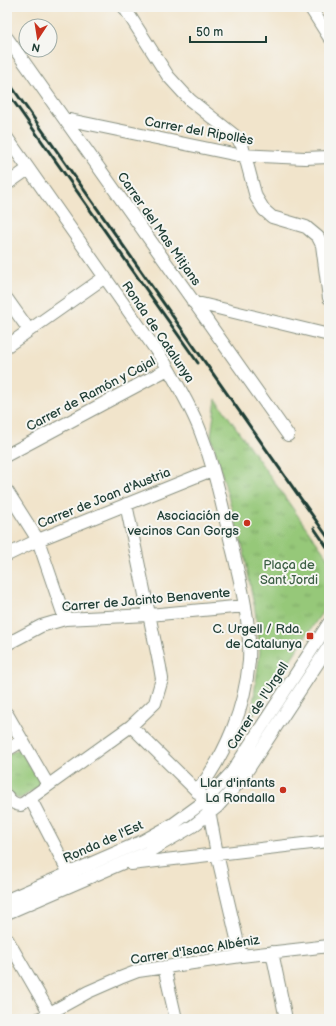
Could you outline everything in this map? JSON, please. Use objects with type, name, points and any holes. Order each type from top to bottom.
[{"type":"street","points":[[124,7],[168,76],[190,100],[234,135],[242,145],[246,155],[256,197],[264,210],[272,217],[306,227],[318,237],[322,245],[329,298]]},
{"type":"street","points":[[310,7],[329,37]]},
{"type":"street","name":"Carrer del Mas Mitjans","points":[[7,38],[288,435]]},
{"type":"street","name":"Carrer del Ripollès","points":[[65,119],[238,155],[305,158],[329,157]]},
{"type":"street","name":"Ronda de Catalunya","points":[[7,138],[168,368],[183,394],[201,432],[212,470],[215,475],[241,583],[249,648],[247,674],[243,698],[238,714],[227,742],[210,773],[197,792]]},
{"type":"street","points":[[7,184],[28,169]]},
{"type":"street","points":[[7,346],[105,277]]},
{"type":"street","points":[[7,299],[29,330]]},
{"type":"street","points":[[193,302],[329,335]]},
{"type":"street","name":"Carrer de Ramón y Cajal","points":[[7,455],[168,368]]},
{"type":"street","name":"Carrer de Joan d'Austria","points":[[7,555],[38,540],[212,470]]},
{"type":"street","points":[[7,491],[38,540],[65,619]]},
{"type":"street","points":[[7,796],[10,801],[21,805],[131,726],[155,703],[162,680],[126,504]]},
{"type":"street","name":"Carrer de Jacinto Benavente","points":[[7,644],[41,626],[65,619],[149,615],[245,606]]},
{"type":"street","name":"Carrer de l'Urgell","points":[[207,806],[232,772],[329,623]]},
{"type":"street","name":"Carrer de l'Urgell","points":[[207,806],[221,803],[241,780],[329,646]]},
{"type":"street","points":[[7,714],[48,785]]},
{"type":"street","points":[[131,726],[197,792],[207,806],[240,956]]},
{"type":"street","points":[[7,750],[22,741]]},
{"type":"street","points":[[30,798],[69,873]]},
{"type":"street","name":"Ronda de l'Est","points":[[7,913],[148,852],[178,835],[207,806]]},
{"type":"street","name":"Ronda de l'Est","points":[[7,900],[143,841],[207,806]]},
{"type":"street","name":"Ronda de l'Est","points":[[116,866],[329,841]]},
{"type":"street","points":[[7,939],[47,1017]]},
{"type":"street","name":"Carrer d'Isaac Albéniz","points":[[47,1017],[88,992],[138,971],[240,956],[329,946]]},
{"type":"street","points":[[272,952],[286,1019]]},
{"type":"street","points":[[164,967],[176,1019]]},
{"type":"green space","name":"Plaça de Sant Jordi","points":[[216,399],[329,560],[329,602],[251,718],[260,652],[255,610],[244,552],[211,436]]},
{"type":"green space","points":[[19,749],[42,784],[18,799],[13,795],[8,786],[7,755]]},
{"type":"railway","points":[[7,80],[329,539]]},
{"type":"railway","points":[[7,92],[198,363]]},
{"type":"railway","points":[[314,528],[329,550]]},
{"type":"place","name":"Asociación de vecinos Can Gorgs","points":[[247,523]]},
{"type":"place","name":"C. Urgell / Rda. de Catalunya","points":[[310,636]]},
{"type":"place","name":"Llar d'infants La Rondalla","points":[[283,790]]}]
